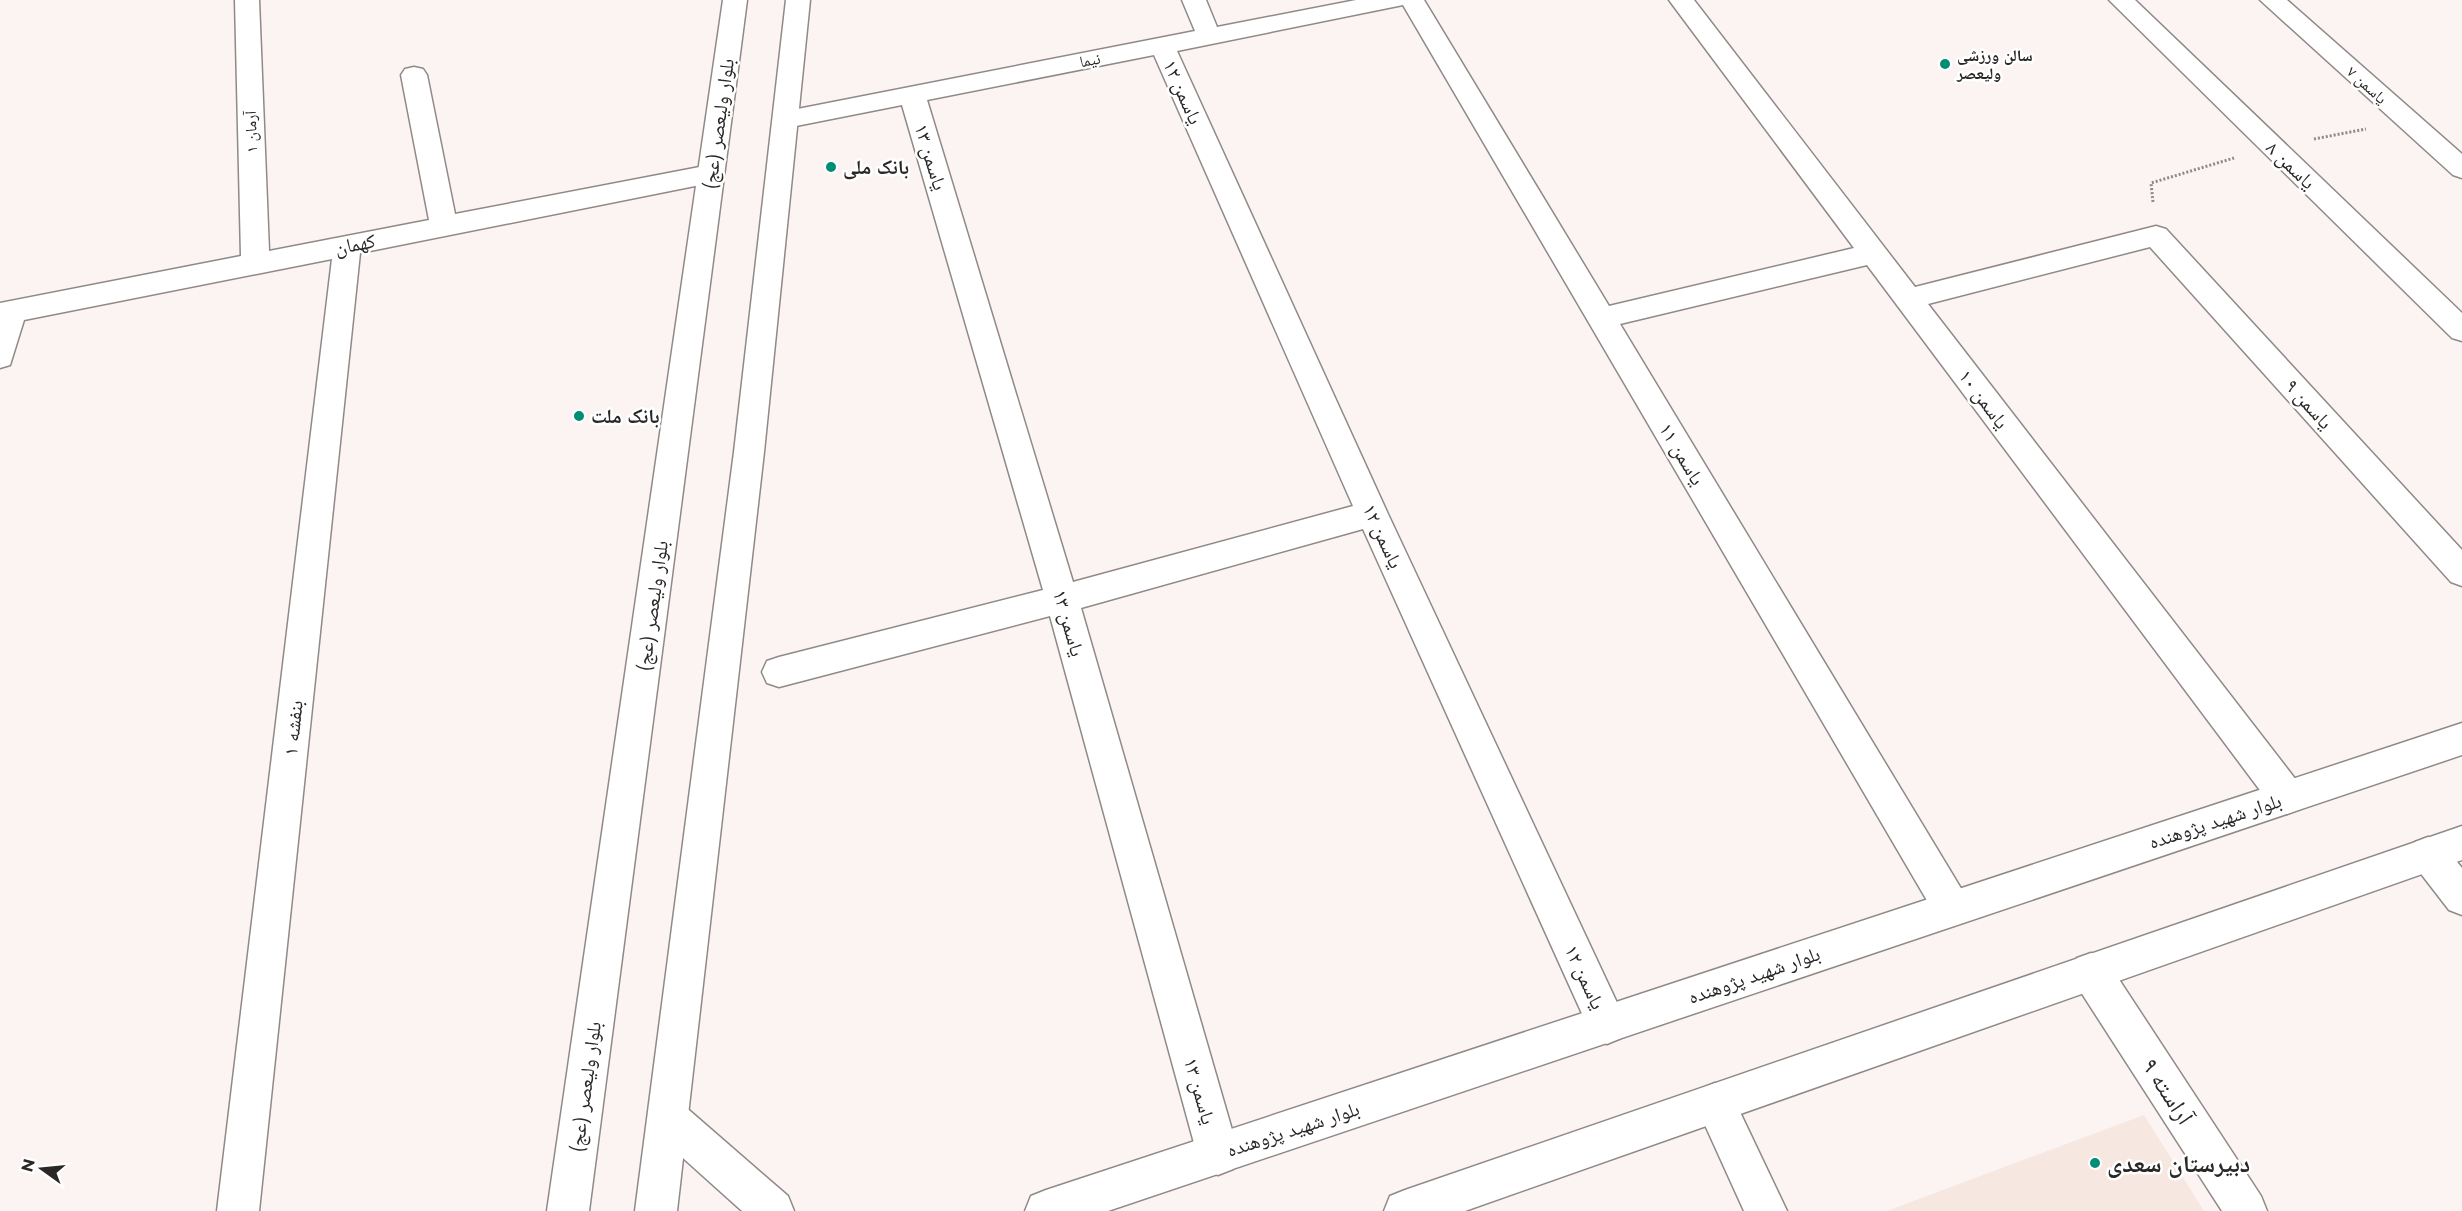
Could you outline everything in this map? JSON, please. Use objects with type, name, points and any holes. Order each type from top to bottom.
[{"type":"street","name":"آرمان ۱","points":[[247,0],[255,264]]},
{"type":"street","name":"بلوار ولیعصر (عج)","points":[[568,1211],[735,0]]},
{"type":"street","points":[[656,1211],[747,464],[798,0]]},
{"type":"street","points":[[1194,0],[1209,36]]},
{"type":"street","name":"نیما","points":[[786,119],[1395,0]]},
{"type":"street","name":"یاسمن ۱۱","points":[[1412,0],[1952,908]]},
{"type":"street","name":"یاسمن ۱۰","points":[[1681,0],[2287,797]]},
{"type":"street","name":"یاسمن ۸","points":[[2121,0],[2462,330]]},
{"type":"street","name":"یاسمن ۷","points":[[2272,0],[2462,170]]},
{"type":"street","name":"یاسمن ۱۲","points":[[1162,45],[1372,514],[1607,1024]]},
{"type":"street","points":[[414,75],[444,226]]},
{"type":"street","name":"یاسمن ۱۳","points":[[912,94],[1062,599],[1218,1154]]},
{"type":"street","points":[[2436,147],[2462,140]]},
{"type":"street","name":"کهمان","points":[[6,313],[710,174]]},
{"type":"street","name":"یاسمن ۹","points":[[1908,299],[2156,236],[2462,572]]},
{"type":"street","name":"بنفشه ۱","points":[[238,1211],[347,245]]},
{"type":"street","points":[[1602,318],[1873,254]]},
{"type":"street","points":[[0,357],[6,313]]},
{"type":"street","points":[[779,672],[1062,599],[1372,514]]},
{"type":"street","name":"بلوار شهید پژوهنده","points":[[1046,1211],[2462,739]]},
{"type":"street","points":[[1405,1211],[2445,848],[2462,897]]},
{"type":"street","name":"آراسته ۹","points":[[2091,972],[2246,1211]]},
{"type":"street","points":[[1715,1103],[1766,1211]]},
{"type":"street","points":[[668,1118],[773,1211]]},
{"type":"shaded area","name":"دبیرستان سعدی","points":[[2144,1115],[2204,1211],[1887,1211]]},
{"type":"place","name":"سالن ورزشی ولیعصر","points":[[1945,64]]},
{"type":"place","name":"بانک ملی","points":[[831,167]]},
{"type":"place","name":"بانک ملت","points":[[579,416]]},
{"type":"place","name":"دبیرستان سعدی","points":[[2095,1163]]}]
